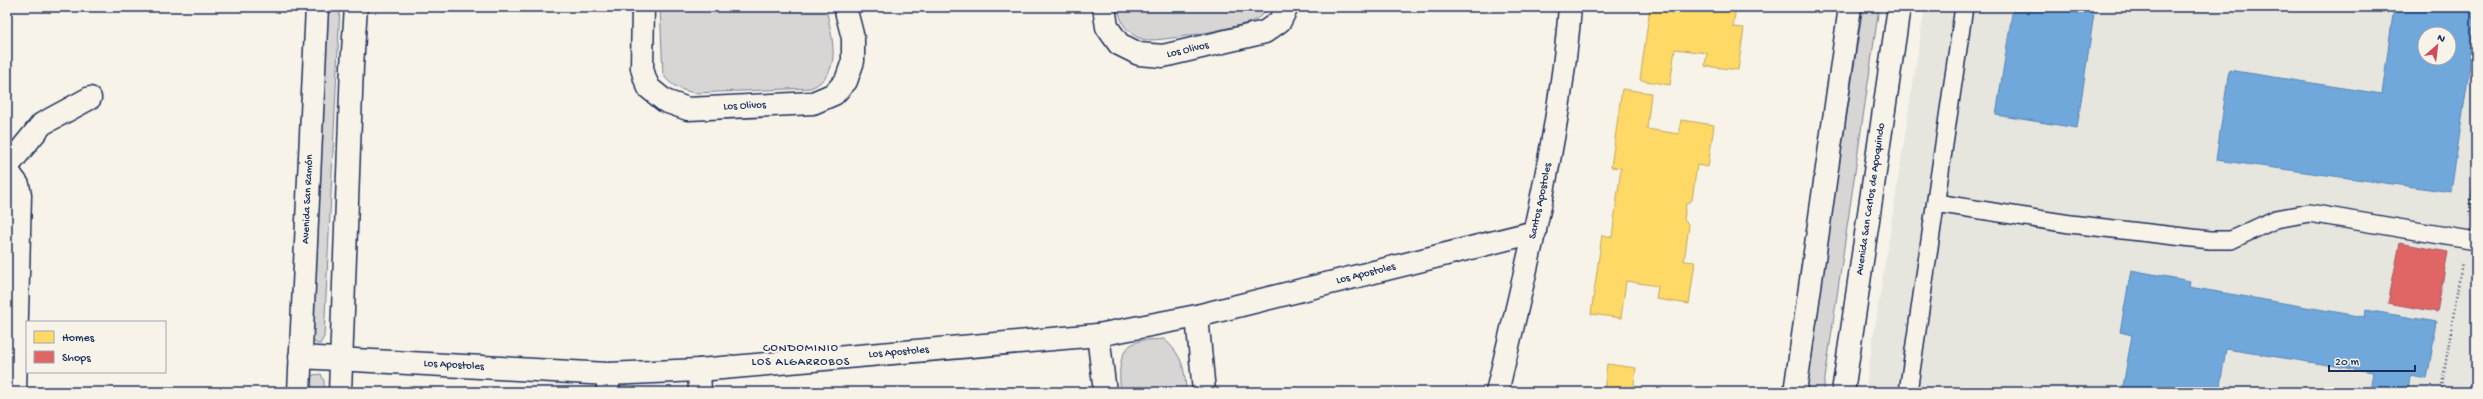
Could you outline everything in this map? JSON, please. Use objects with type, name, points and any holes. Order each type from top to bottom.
[{"type":"street","name":"Avenida San Ramón","points":[[299,392],[317,7]]},
{"type":"street","points":[[340,392],[340,359],[352,66],[356,7]]},
{"type":"street","name":"Los Olivos","points":[[643,7],[642,68],[645,79],[649,88],[665,101],[688,109],[813,103],[834,94],[846,81],[853,61],[853,38],[845,7]]},
{"type":"street","name":"Los Olivos","points":[[1104,7],[1107,26],[1119,44],[1139,54],[1163,56],[1265,32],[1280,21],[1287,7]]},
{"type":"street","name":"Santos Apostoles","points":[[1497,392],[1535,232],[1558,111],[1570,7]]},
{"type":"street","points":[[1795,392],[1850,7]]},
{"type":"street","name":"Avenida San Carlos de Apoquindo","points":[[1843,392],[1899,7]]},
{"type":"street","points":[[15,392],[20,195],[18,185],[7,168],[42,124],[90,98]]},
{"type":"street","name":"Los Apostoles","points":[[300,357],[340,359],[608,383],[699,370],[1098,335],[1197,316],[1535,232]]},
{"type":"street","points":[[1197,316],[1204,392]]},
{"type":"street","points":[[1098,335],[1105,392]]},
{"type":"street","points":[[699,370],[700,392]]},
{"type":"lane","points":[[1908,392],[1964,7]]},
{"type":"lane","points":[[1936,203],[2070,224],[2210,240],[2231,240],[2276,219],[2309,213],[2471,240]]},
{"type":"path","points":[[2441,392],[2471,240],[2476,168]]},
{"type":"shaded area","points":[[326,7],[340,7],[324,337],[320,344],[315,343],[312,338]]},
{"type":"shaded area","points":[[660,7],[826,7],[832,42],[832,63],[828,73],[822,81],[811,88],[695,93],[685,90],[676,87],[669,82],[663,74]]},
{"type":"shaded area","points":[[1118,7],[1268,7],[1264,13],[1253,21],[1245,24],[1215,31],[1150,40],[1137,37],[1128,31],[1120,18]]},
{"type":"shaded area","points":[[1863,7],[1879,7],[1823,392],[1805,392]]},
{"type":"shaded area","points":[[1925,7],[2476,7],[2476,392],[1865,392]]},
{"type":"shaded area","points":[[1164,339],[1179,356],[1185,376],[1186,392],[1121,392],[1120,371],[1122,357],[1125,351],[1139,341]]},
{"type":"shaded area","points":[[321,374],[324,381],[324,392],[310,392],[310,379],[313,375]]},
{"type":"building: Homes","points":[[1650,7],[1736,7],[1733,27],[1744,28],[1738,70],[1705,66],[1707,53],[1675,49],[1670,85],[1640,80]]},
{"type":"building: Homes","points":[[1622,89],[1651,93],[1647,129],[1679,134],[1681,120],[1714,125],[1708,167],[1697,165],[1692,200],[1686,204],[1685,211],[1684,220],[1689,225],[1684,261],[1695,262],[1689,304],[1656,299],[1658,286],[1626,281],[1621,318],[1591,314],[1602,235],[1612,237],[1621,168],[1611,167]]},
{"type":"building: Homes","points":[[1607,364],[1636,368],[1633,392],[1604,392]]},
{"type":"building: Shops","points":[[2400,243],[2448,252],[2437,312],[2388,303]]},
{"type":"building: Schools","points":[[2013,7],[2095,7],[2077,128],[1996,115]]},
{"type":"building: Schools","points":[[2394,7],[2476,7],[2476,25],[2451,192],[2216,160],[2229,70],[2382,94]]},
{"type":"building: Schools","points":[[2131,270],[2190,281],[2189,287],[2365,317],[2366,310],[2437,322],[2427,379],[2410,376],[2408,392],[2370,392],[2373,372],[2226,349],[2219,392],[2122,392],[2132,335],[2120,332]]},
{"type":"district","name":"CONDOMINIO LOS ALGARROBOS","points":[[801,356]]}]
